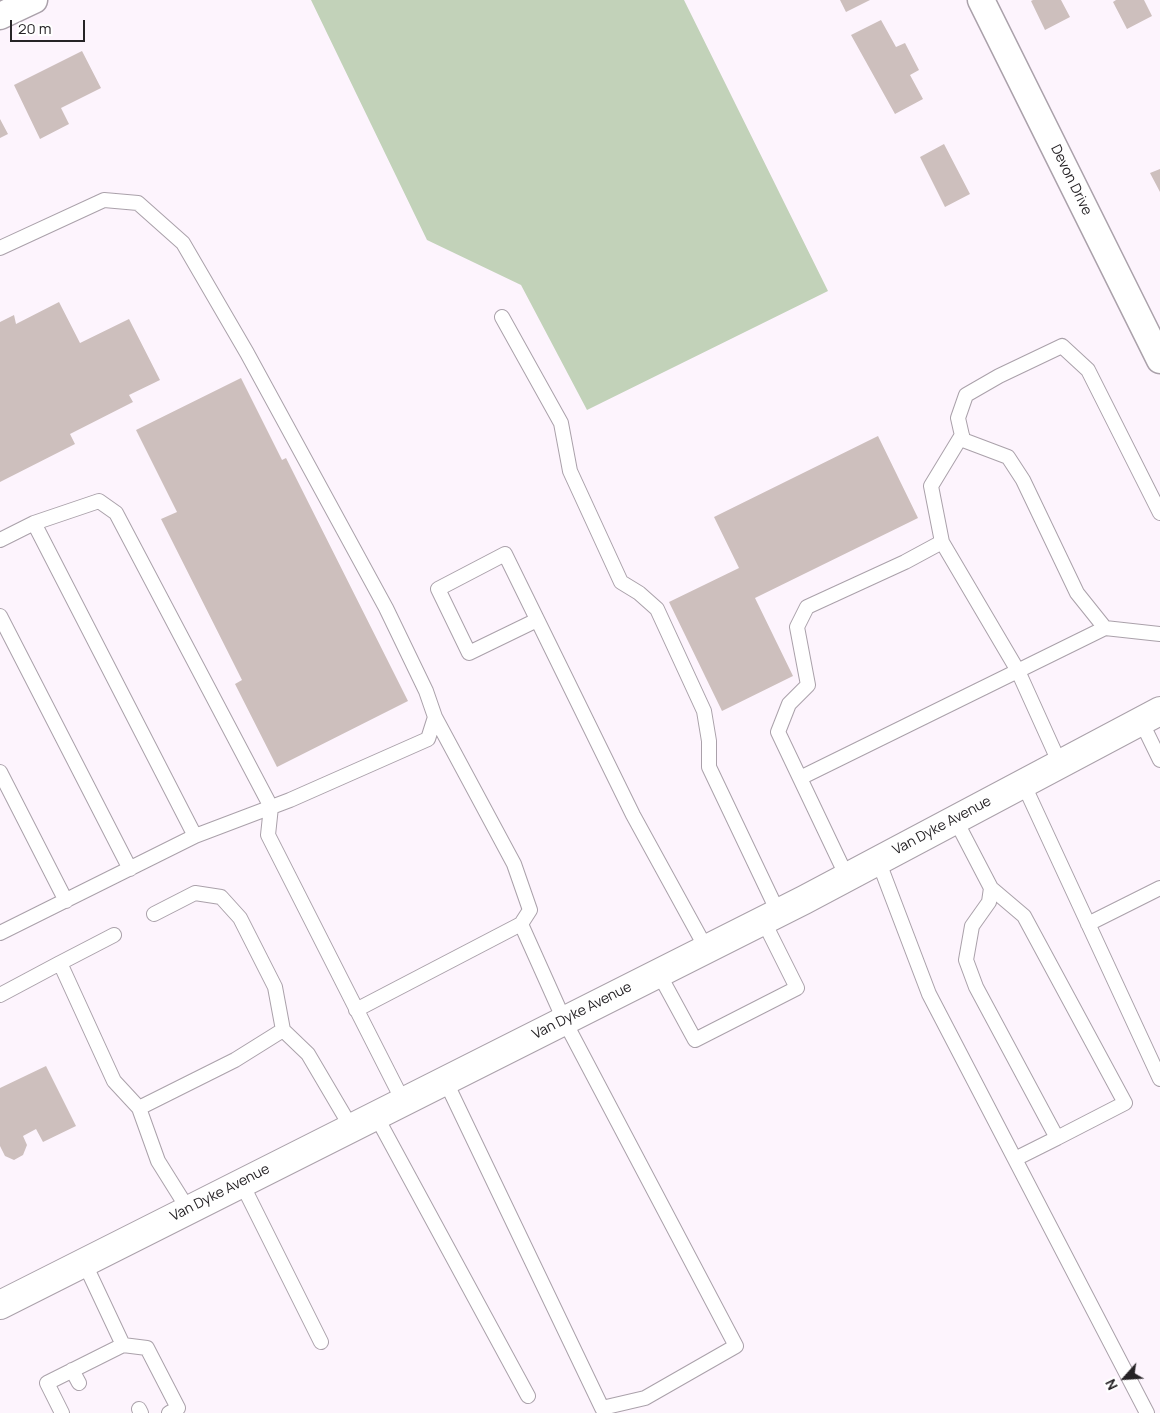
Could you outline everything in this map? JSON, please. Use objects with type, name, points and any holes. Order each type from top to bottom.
[{"type":"main road","name":"Van Dyke Avenue","points":[[0,1305],[847,877],[1151,716]]},
{"type":"street","points":[[0,16],[34,0]]},
{"type":"street","name":"Devon Drive","points":[[981,0],[1160,360]]},
{"type":"lane","points":[[0,248],[104,200],[138,203],[183,243],[247,353],[386,608],[426,690],[434,717],[514,864],[530,910],[521,924],[356,1010]]},
{"type":"lane","points":[[502,317],[560,423],[570,471],[621,582],[639,593],[656,609],[704,711],[709,741],[708,766],[770,916],[797,988],[694,1040],[658,972]]},
{"type":"lane","points":[[1105,628],[1077,594],[1022,480],[1008,457],[963,440],[958,418],[966,395],[999,376],[1062,346],[1088,370],[1160,513]]},
{"type":"lane","points":[[962,435],[931,486],[942,542],[1018,671],[1060,764]]},
{"type":"lane","points":[[0,540],[34,523],[99,501],[116,513],[271,807],[268,835],[403,1101]]},
{"type":"lane","points":[[34,523],[195,836]]},
{"type":"lane","points":[[847,877],[778,732],[789,704],[808,685],[797,627],[807,607],[905,562],[942,542]]},
{"type":"lane","points":[[537,620],[469,653],[438,589],[505,554],[633,815],[706,948]]},
{"type":"lane","points":[[0,616],[130,869]]},
{"type":"lane","points":[[800,778],[1105,628],[1160,634]]},
{"type":"lane","points":[[1151,716],[1160,760]]},
{"type":"lane","points":[[1,931],[66,901],[195,836],[271,807],[428,739],[434,717]]},
{"type":"lane","points":[[0,772],[66,901]]},
{"type":"lane","points":[[1024,783],[1160,1079]]},
{"type":"lane","points":[[955,820],[991,888],[1024,916],[1125,1103],[1015,1159]]},
{"type":"lane","points":[[878,860],[929,994],[1146,1413]]},
{"type":"lane","points":[[991,888],[989,902],[972,926],[966,960],[976,987],[1057,1138]]},
{"type":"lane","points":[[1088,924],[1160,888]]},
{"type":"lane","points":[[154,914],[195,894],[221,897],[240,918],[275,987],[283,1030],[308,1054],[351,1127]]},
{"type":"lane","points":[[445,1080],[602,1408],[645,1398],[736,1346],[564,1020],[521,924]]},
{"type":"lane","points":[[0,995],[114,935]]},
{"type":"lane","points":[[60,963],[114,1081],[139,1108],[158,1161],[188,1209]]},
{"type":"lane","points":[[139,1108],[235,1060],[283,1030]]},
{"type":"lane","points":[[375,1114],[528,1396]]},
{"type":"lane","points":[[242,1182],[322,1342]]},
{"type":"lane","points":[[84,1262],[117,1353]]},
{"type":"lane","points":[[62,1413],[47,1383],[72,1370],[117,1353],[147,1348],[176,1411]]},
{"type":"lane","points":[[72,1370],[79,1383]]},
{"type":"green space","points":[[311,0],[684,0],[828,291],[587,410],[521,285],[427,240]]},
{"type":"building","points":[[840,0],[870,0],[846,12]]},
{"type":"building","points":[[1061,0],[1070,17],[1045,30],[1031,1]]},
{"type":"building","points":[[1116,0],[1144,0],[1152,16],[1127,29],[1113,2]]},
{"type":"building","points":[[881,20],[896,47],[905,43],[919,70],[910,75],[923,99],[895,114],[851,35]]},
{"type":"building","points":[[82,51],[101,88],[61,108],[69,124],[40,139],[14,85]]},
{"type":"building","points":[[0,119],[8,134],[0,138]]},
{"type":"building","points":[[944,144],[970,194],[945,207],[920,157]]},
{"type":"building","points":[[1160,169],[1160,192],[1150,173]]},
{"type":"building","points":[[59,302],[80,343],[129,319],[160,380],[129,395],[133,402],[70,434],[75,444],[0,482],[0,322],[14,315],[16,324]]},
{"type":"building","points":[[241,378],[282,460],[286,458],[408,701],[277,767],[235,684],[242,680],[161,519],[177,512],[136,430]]},
{"type":"building","points":[[878,436],[918,518],[755,598],[793,676],[722,711],[669,602],[739,568],[714,517]]},
{"type":"building","points":[[46,1066],[76,1126],[43,1142],[36,1129],[23,1136],[27,1145],[23,1155],[14,1160],[5,1156],[0,1146],[0,1088]]}]
